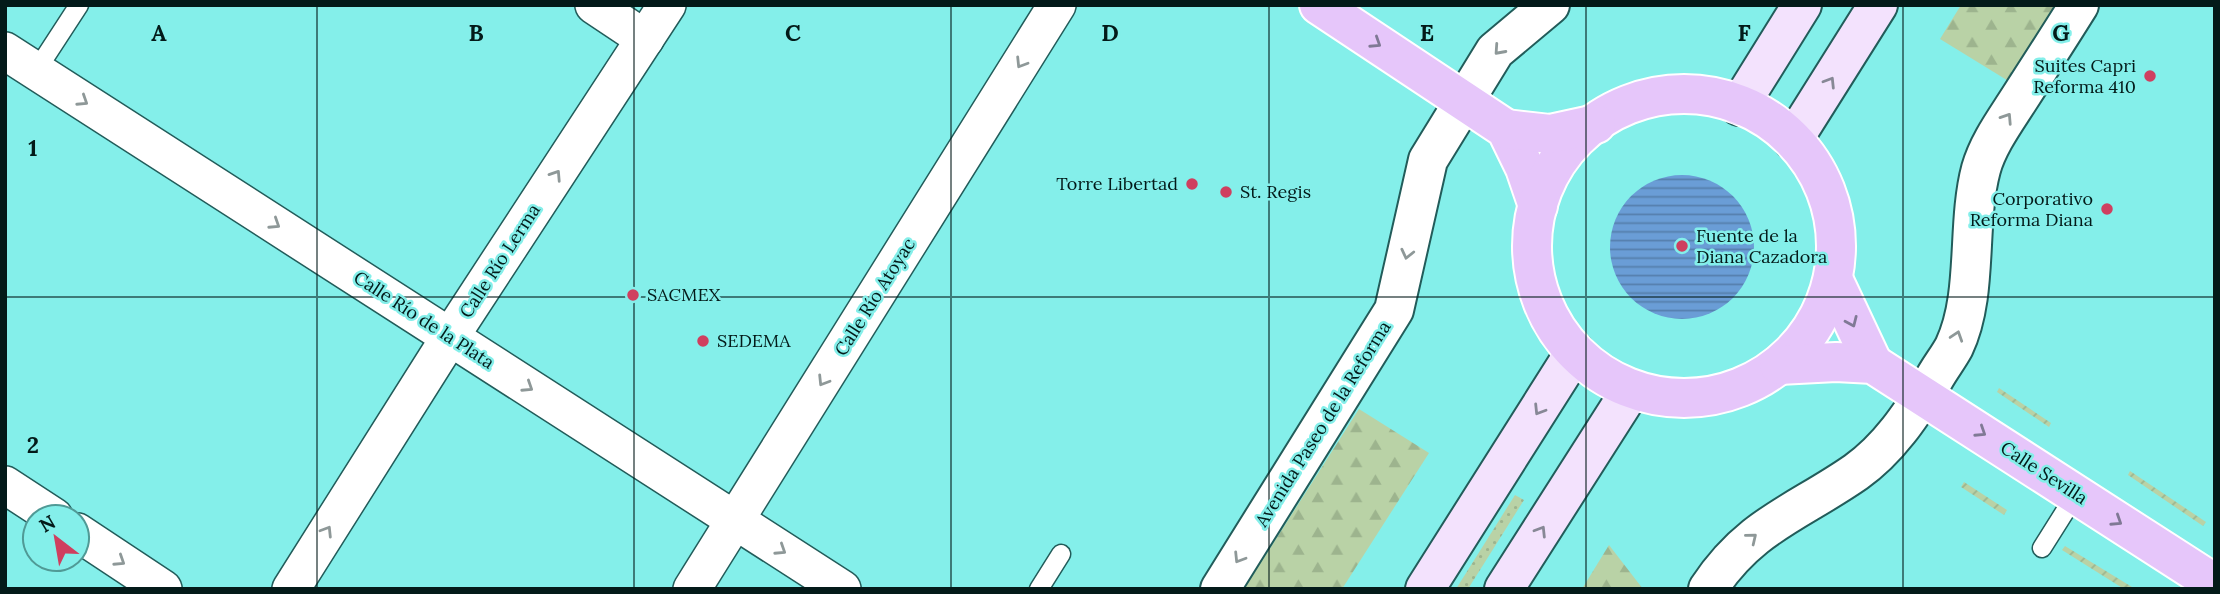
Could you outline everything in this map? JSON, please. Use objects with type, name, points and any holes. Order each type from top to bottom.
[{"type":"main road","points":[[1319,5],[1506,129],[1525,167],[1538,206]]},
{"type":"main road","points":[[1739,106],[1802,5]]},
{"type":"main road","points":[[1793,140],[1878,5]]},
{"type":"main road","points":[[1663,95],[1712,96],[1739,106],[1758,113],[1793,140],[1823,183],[1836,230],[1833,278],[1814,327],[1779,365],[1734,391],[1683,399],[1631,390],[1587,365],[1575,352],[1553,326],[1533,278],[1532,226],[1547,177],[1576,138],[1616,109],[1663,95]]},
{"type":"main road","points":[[1506,129],[1550,134],[1596,124]]},
{"type":"main road","points":[[1833,278],[1873,364]]},
{"type":"main road","points":[[1425,589],[1575,352]]},
{"type":"main road","name":"Calle Sevilla","points":[[1779,365],[1836,362],[1873,364],[2208,579]]},
{"type":"main road","points":[[1504,589],[1631,390]]},
{"type":"street","points":[[594,5],[645,38]]},
{"type":"street","name":"Calle Río Lerma","points":[[291,589],[450,337],[667,5]]},
{"type":"street","name":"Calle Río Atoyac","points":[[692,589],[1057,5]]},
{"type":"street","name":"Avenida Paseo de la Reforma","points":[[1220,589],[1394,310],[1428,160],[1496,51],[1550,5]]},
{"type":"street","points":[[1708,589],[1723,566],[1746,542],[1771,523],[1858,471],[1879,453],[1892,441],[1923,395],[1954,346],[1965,309],[1974,208],[1981,168],[1994,139],[2079,5]]},
{"type":"street","name":"Calle Río de la Plata","points":[[5,51],[842,589]]},
{"type":"street","points":[[5,485],[33,503]]},
{"type":"street","points":[[91,541],[163,589]]},
{"type":"lane","points":[[36,71],[79,5]]},
{"type":"lane","points":[[2042,548],[2076,494]]},
{"type":"lane","points":[[1039,589],[1061,554]]},
{"type":"green space","points":[[1961,5],[2058,5],[2010,82],[1940,39]]},
{"type":"green space","points":[[1999,388],[2051,423],[2049,427],[1997,392]]},
{"type":"green space","points":[[1359,409],[1429,453],[1342,589],[1244,589]]},
{"type":"green space","points":[[2130,471],[2206,522],[2203,526],[2128,475]]},
{"type":"green space","points":[[1964,482],[2007,510],[2004,515],[1961,487]]},
{"type":"green space","points":[[1515,495],[1524,500],[1468,589],[1456,589]]},
{"type":"green space","points":[[1609,545],[1643,589],[1582,589]]},
{"type":"green space","points":[[2065,546],[2132,587],[2124,589],[2062,550]]},
{"type":"water","name":"Fuente de la Diana Cazadora","points":[[1682,175],[1710,180],[1733,196],[1749,219],[1754,247],[1749,275],[1733,298],[1710,314],[1682,319],[1654,314],[1631,298],[1615,275],[1610,247],[1615,219],[1631,196],[1654,180]]},
{"type":"place","name":"Suites Capri Reforma 410","points":[[2150,76]]},
{"type":"place","name":"Torre Libertad","points":[[1192,184]]},
{"type":"place","name":"St. Regis","points":[[1226,192]]},
{"type":"place","name":"Corporativo Reforma Diana","points":[[2107,209]]},
{"type":"place","name":"Fuente de la Diana Cazadora","points":[[1682,246]]},
{"type":"place","name":"SACMEX","points":[[633,295]]},
{"type":"place","name":"SEDEMA","points":[[703,341]]}]
